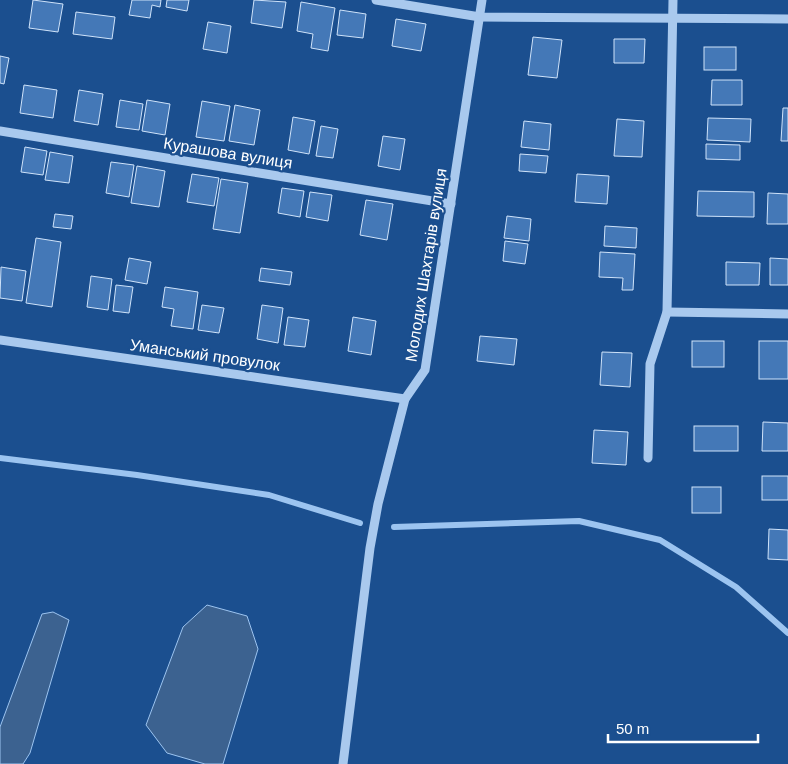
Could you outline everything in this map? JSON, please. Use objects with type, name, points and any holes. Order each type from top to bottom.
[{"type":"street","points":[[376,0],[480,17],[788,19]]},
{"type":"street","name":"Молодих Шахтарів вулиця","points":[[343,764],[370,548],[378,504],[405,399],[425,370],[482,0]]},
{"type":"street","points":[[648,458],[650,364],[668,312],[673,0]]},
{"type":"street","name":"Курашова вулиця","points":[[0,131],[451,204]]},
{"type":"street","points":[[668,312],[788,314]]},
{"type":"street","name":"Уманський провулок","points":[[0,340],[405,399]]},
{"type":"water","points":[[207,605],[247,616],[258,649],[223,764],[205,764],[167,753],[146,725],[183,627]]},
{"type":"water","points":[[53,612],[69,620],[30,753],[23,764],[0,764],[0,727],[42,614]]},
{"type":"building","points":[[33,0],[63,4],[58,32],[29,28]]},
{"type":"building","points":[[132,0],[161,0],[160,7],[152,5],[150,18],[129,15]]},
{"type":"building","points":[[167,0],[189,0],[187,11],[166,7]]},
{"type":"building","points":[[254,0],[286,2],[282,28],[251,23]]},
{"type":"building","points":[[301,2],[335,8],[328,51],[311,48],[313,34],[297,31]]},
{"type":"building","points":[[340,10],[366,14],[363,38],[337,35]]},
{"type":"building","points":[[76,12],[115,17],[112,39],[73,34]]},
{"type":"building","points":[[396,19],[426,24],[421,51],[392,46]]},
{"type":"building","points":[[208,22],[231,26],[227,53],[203,49]]},
{"type":"building","points":[[533,37],[562,40],[557,78],[528,75]]},
{"type":"building","points":[[614,39],[645,39],[644,63],[614,63]]},
{"type":"building","points":[[704,47],[736,47],[736,70],[704,70]]},
{"type":"building","points":[[0,56],[9,58],[4,84],[0,83]]},
{"type":"building","points":[[712,80],[742,80],[742,105],[711,105]]},
{"type":"building","points":[[24,85],[57,90],[53,118],[20,113]]},
{"type":"building","points":[[79,90],[103,94],[98,125],[74,121]]},
{"type":"building","points":[[120,100],[143,104],[139,130],[116,127]]},
{"type":"building","points":[[147,100],[170,104],[165,135],[142,131]]},
{"type":"building","points":[[202,101],[230,106],[224,141],[196,137]]},
{"type":"building","points":[[235,105],[260,110],[254,145],[229,141]]},
{"type":"building","points":[[783,108],[788,108],[788,141],[781,141]]},
{"type":"building","points":[[293,117],[315,121],[309,154],[288,150]]},
{"type":"building","points":[[708,118],[751,119],[750,142],[707,140]]},
{"type":"building","points":[[617,119],[644,121],[642,157],[614,156]]},
{"type":"building","points":[[524,121],[551,124],[549,150],[521,147]]},
{"type":"building","points":[[321,126],[338,129],[333,158],[316,156]]},
{"type":"building","points":[[383,136],[405,139],[400,170],[378,166]]},
{"type":"building","points":[[706,144],[740,145],[740,160],[706,159]]},
{"type":"building","points":[[25,147],[47,151],[43,175],[21,172]]},
{"type":"building","points":[[50,152],[73,156],[69,183],[45,180]]},
{"type":"building","points":[[520,154],[548,156],[546,173],[519,171]]},
{"type":"building","points":[[111,162],[134,165],[129,197],[106,193]]},
{"type":"building","points":[[137,166],[165,171],[159,207],[131,203]]},
{"type":"building","points":[[192,174],[219,178],[214,206],[187,202]]},
{"type":"building","points":[[577,174],[609,176],[607,204],[575,202]]},
{"type":"building","points":[[221,179],[248,183],[240,233],[213,229]]},
{"type":"building","points":[[282,188],[304,191],[300,217],[278,213]]},
{"type":"building","points":[[698,191],[754,192],[754,217],[697,216]]},
{"type":"building","points":[[310,192],[332,195],[328,221],[306,217]]},
{"type":"building","points":[[768,193],[788,194],[788,224],[767,224]]},
{"type":"building","points":[[366,200],[393,204],[387,240],[360,235]]},
{"type":"building","points":[[55,214],[73,216],[71,229],[53,227]]},
{"type":"building","points":[[507,216],[531,219],[529,241],[504,238]]},
{"type":"building","points":[[605,226],[637,228],[636,248],[604,246]]},
{"type":"building","points":[[36,238],[61,242],[52,307],[26,303]]},
{"type":"building","points":[[505,241],[528,244],[525,264],[503,261]]},
{"type":"building","points":[[600,252],[635,254],[633,290],[622,290],[623,278],[599,277]]},
{"type":"building","points":[[129,258],[151,262],[147,284],[125,280]]},
{"type":"building","points":[[770,258],[788,259],[788,285],[770,285]]},
{"type":"building","points":[[726,262],[760,263],[759,285],[726,285]]},
{"type":"building","points":[[1,267],[26,271],[22,301],[0,298]]},
{"type":"building","points":[[261,268],[292,272],[290,285],[259,281]]},
{"type":"building","points":[[91,276],[112,279],[108,310],[87,307]]},
{"type":"building","points":[[116,285],[133,287],[129,313],[113,311]]},
{"type":"building","points":[[165,287],[198,292],[193,329],[171,326],[174,309],[162,307]]},
{"type":"building","points":[[202,305],[224,308],[219,333],[198,330]]},
{"type":"building","points":[[262,305],[283,308],[278,343],[257,339]]},
{"type":"building","points":[[288,317],[309,320],[305,347],[284,345]]},
{"type":"building","points":[[353,317],[376,321],[371,355],[348,351]]},
{"type":"building","points":[[480,336],[517,339],[514,365],[477,361]]},
{"type":"building","points":[[692,341],[724,341],[724,367],[692,367]]},
{"type":"building","points":[[759,341],[788,341],[788,379],[759,379]]},
{"type":"building","points":[[602,352],[632,353],[630,387],[600,385]]},
{"type":"building","points":[[763,422],[788,423],[788,451],[762,451]]},
{"type":"building","points":[[694,426],[738,426],[738,451],[694,451]]},
{"type":"building","points":[[594,430],[628,432],[626,465],[592,463]]},
{"type":"building","points":[[762,476],[788,476],[788,500],[762,500]]},
{"type":"building","points":[[692,487],[721,487],[721,513],[692,513]]},
{"type":"building","points":[[769,529],[788,530],[788,560],[768,559]]},
{"type":"waterway","points":[[0,458],[137,475],[269,495],[360,523]]},
{"type":"waterway","points":[[394,527],[579,521],[660,540],[736,587],[788,633]]}]
